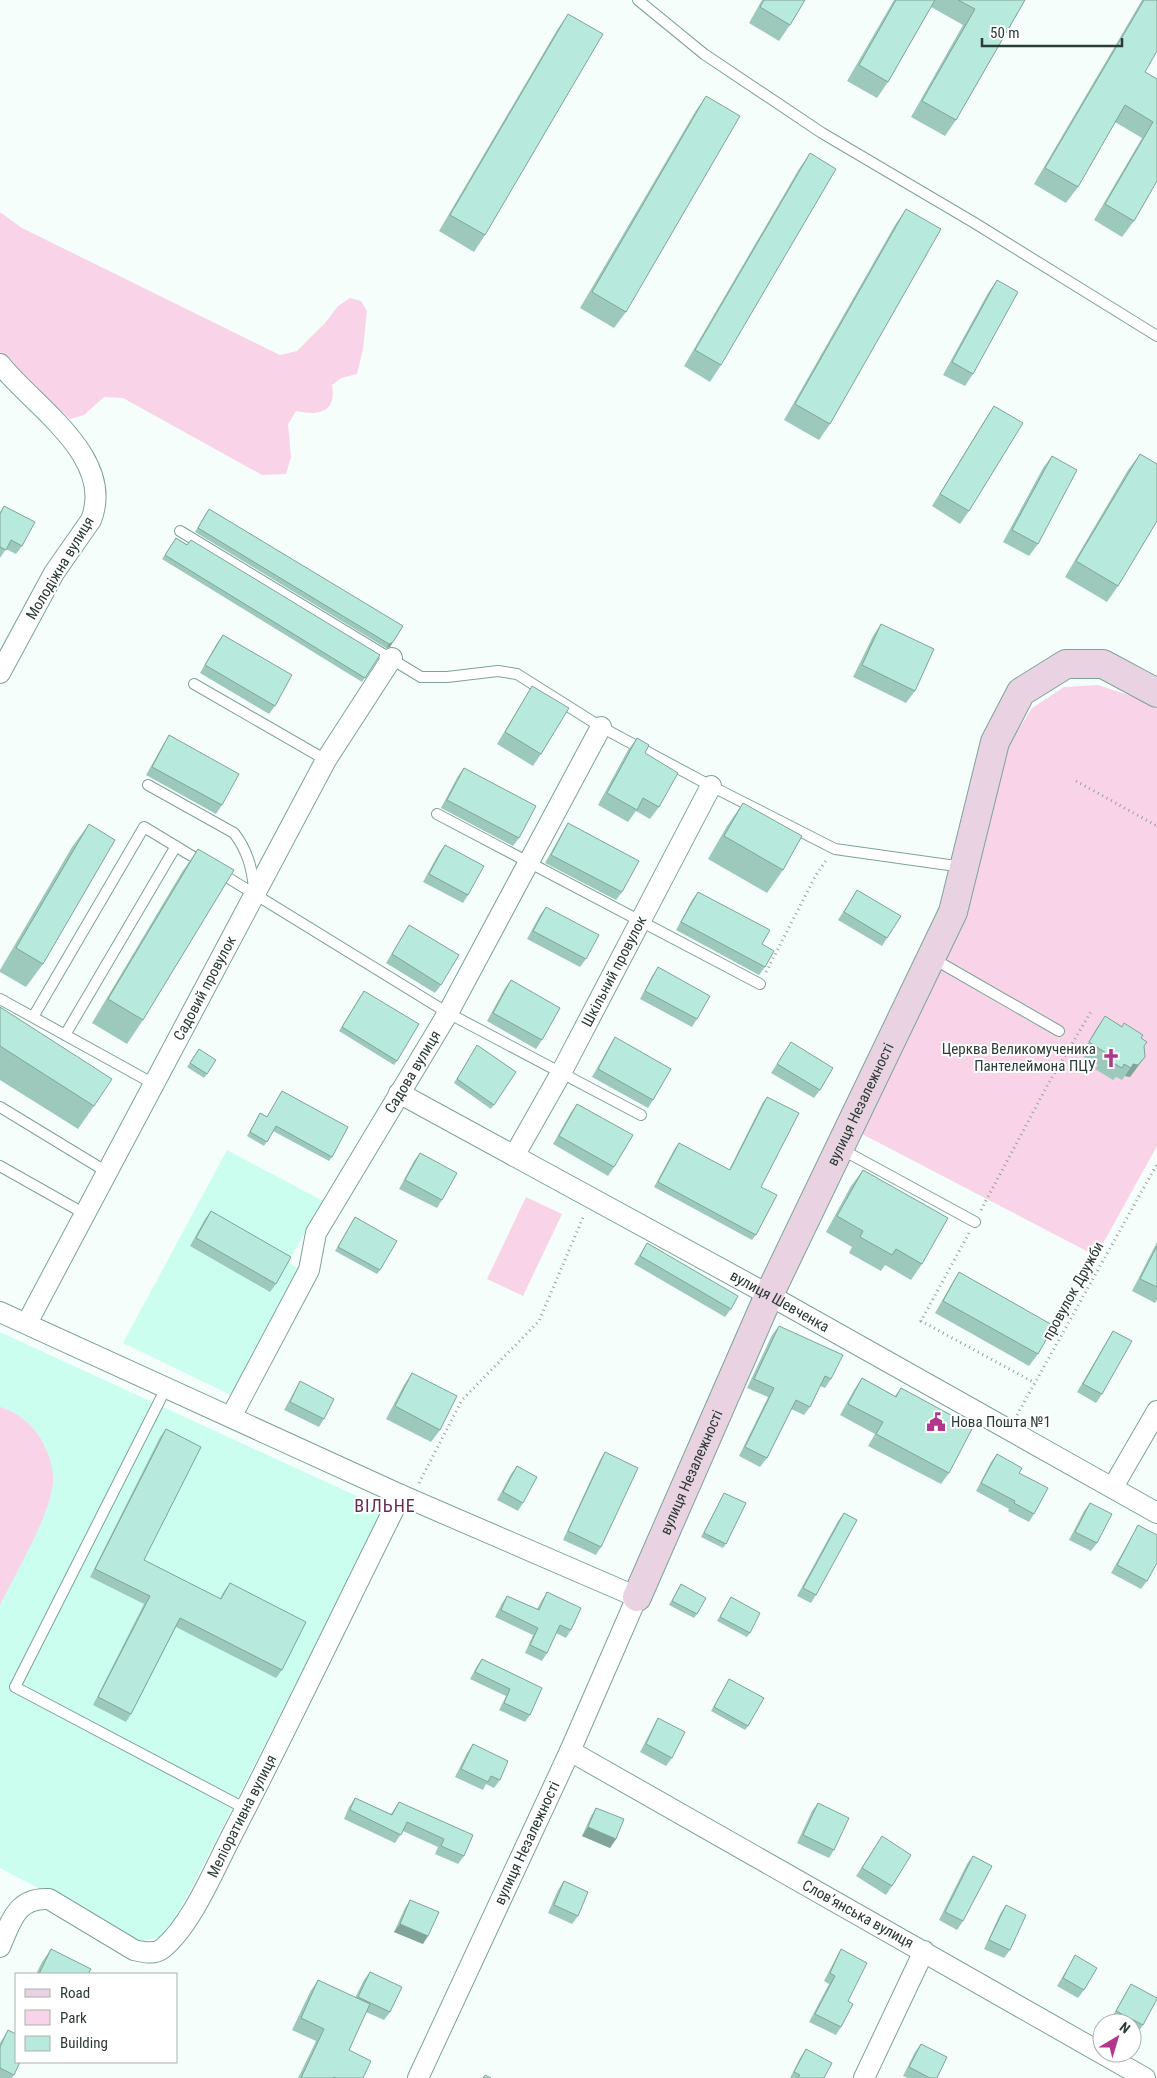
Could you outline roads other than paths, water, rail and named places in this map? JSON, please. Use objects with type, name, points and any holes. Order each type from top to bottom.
[{"type":"street","name":"Молодіжна вулиця","points":[[0,364],[63,428],[83,455],[96,486],[95,510],[91,520],[54,573],[0,673]]},
{"type":"street","name":"Садовий провулок","points":[[27,1323],[326,760],[392,658]]},
{"type":"street","name":"вулиця Незалежності","points":[[418,2078],[570,1751],[769,1295],[952,912],[995,742],[1021,692],[1066,664],[1103,664],[1157,693]]},
{"type":"street","name":"Садова вулиця","points":[[231,1417],[309,1270],[316,1233],[448,1013],[601,727]]},
{"type":"street","name":"Шкільний провулок","points":[[514,1156],[561,1073],[711,786]]},
{"type":"street","name":"вулиця Шевченка","points":[[399,1093],[1010,1428],[1157,1513]]},
{"type":"street","points":[[0,1312],[406,1497],[637,1597]]},
{"type":"street","points":[[1113,1487],[1157,1411]]},
{"type":"street","name":"Меліоративна вулиця","points":[[0,1947],[20,1907],[36,1898],[49,1899],[134,1950],[148,1953],[160,1951],[178,1931],[197,1901],[406,1497]]},
{"type":"street","name":"Словʼянська вулиця","points":[[570,1751],[1145,2078]]},
{"type":"street","points":[[864,2078],[924,1951]]},
{"type":"lane","points":[[638,0],[704,54],[822,133],[972,222],[1157,336]]},
{"type":"lane","points":[[180,531],[421,677],[447,677],[498,671],[517,674],[601,727],[835,849],[964,867]]},
{"type":"lane","points":[[194,684],[326,760]]},
{"type":"lane","points":[[148,785],[234,833],[243,845],[248,857],[253,872],[255,894]]},
{"type":"lane","points":[[437,814],[760,984]]},
{"type":"lane","points":[[32,1017],[144,827],[448,1013],[641,1115]]},
{"type":"lane","points":[[65,1035],[176,846]]},
{"type":"lane","points":[[931,957],[1059,1031]]},
{"type":"lane","points":[[0,999],[154,1084]]},
{"type":"lane","points":[[0,1107],[107,1172]]},
{"type":"lane","points":[[840,1148],[975,1222]]},
{"type":"lane","points":[[0,1166],[85,1214]]},
{"type":"lane","points":[[166,1388],[15,1687],[246,1809]]},
{"type":"place","name":"Церква Великомученика Пантелеймона ПЦУ","points":[[1111,1058]]},
{"type":"place","name":"Нова Пошта №1","points":[[936,1422]]},
{"type":"district","name":"ВІЛЬНЕ","points":[[385,1505]]}]
